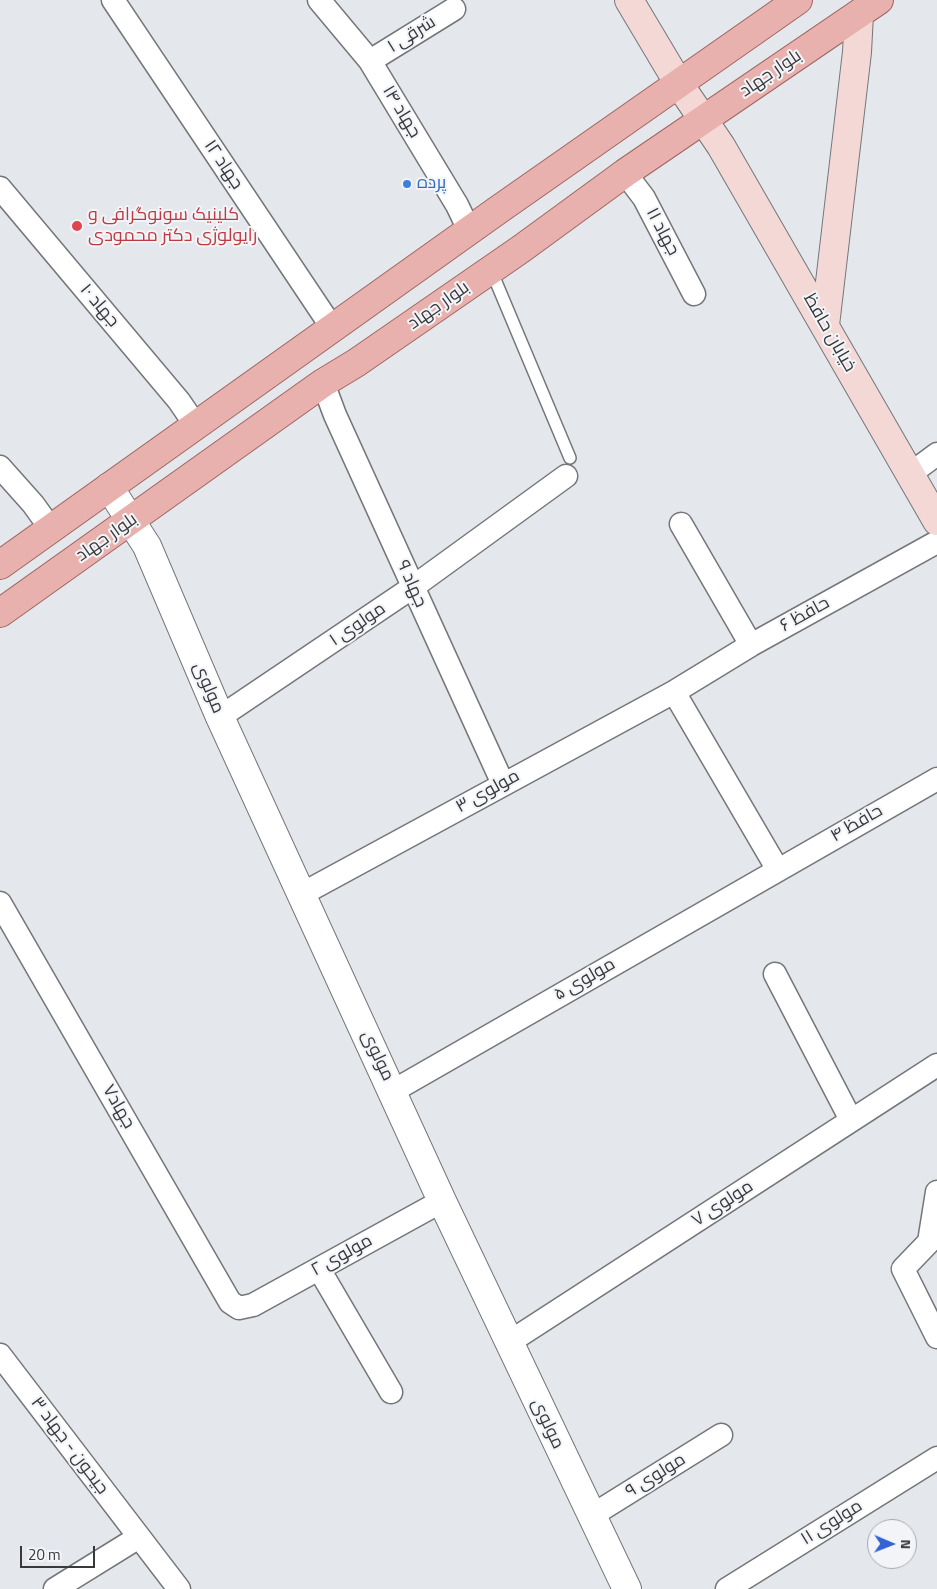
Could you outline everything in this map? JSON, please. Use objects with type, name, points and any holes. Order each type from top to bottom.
[{"type":"main road","name":"خیابان حافظ","points":[[629,0],[678,84],[721,146],[937,521]]},
{"type":"main road","points":[[0,565],[470,232],[498,210],[798,0]]},
{"type":"main road","points":[[824,326],[857,52],[869,7]]},
{"type":"main road","name":"بلوار جهاد","points":[[0,613],[132,521],[323,383],[356,363],[491,270],[625,173],[869,7]]},
{"type":"street","name":"جهاد ۱۲","points":[[113,0],[333,329]]},
{"type":"street","name":"جهاد ۱۴","points":[[319,0],[370,61],[457,205],[470,232]]},
{"type":"street","name":"شرقی ۱","points":[[370,61],[454,9]]},
{"type":"street","name":"جهاد ۱۱","points":[[625,173],[644,198],[694,294]]},
{"type":"street","name":"جهاد ۱۰","points":[[0,188],[179,401],[196,426]]},
{"type":"street","name":"جهاد ۹","points":[[323,383],[335,415],[503,784]]},
{"type":"street","points":[[910,474],[937,454]]},
{"type":"street","points":[[0,467],[33,504],[51,529]]},
{"type":"street","name":"مولوی ۱","points":[[220,717],[413,588],[568,467]]},
{"type":"street","name":"مولوی","points":[[109,487],[147,546],[220,717],[442,1201],[627,1589]]},
{"type":"street","points":[[681,524],[751,645]]},
{"type":"street","name":"حافظ ۶","points":[[674,692],[751,645],[937,542]]},
{"type":"street","points":[[674,692],[778,870]]},
{"type":"street","name":"مولوی ۳","points":[[302,894],[674,692]]},
{"type":"street","name":"حافظ ۴","points":[[778,870],[937,778]]},
{"type":"street","name":"مولوی ۵","points":[[392,1091],[778,870]]},
{"type":"street","name":"جهاد۷","points":[[0,903],[230,1302],[239,1308]]},
{"type":"street","points":[[775,974],[851,1120]]},
{"type":"street","name":"مولوی ۷","points":[[508,1342],[937,1065]]},
{"type":"street","points":[[937,1192],[929,1242],[903,1269],[937,1338]]},
{"type":"street","name":"مولوی ۲","points":[[239,1308],[253,1306],[442,1201]]},
{"type":"street","points":[[319,1269],[392,1392]]},
{"type":"street","name":"جیحون - جهاد ۳","points":[[0,1355],[179,1589]]},
{"type":"street","name":"مولوی ۹","points":[[591,1516],[721,1435]]},
{"type":"street","name":"مولوی ۱۱","points":[[727,1589],[937,1458]]},
{"type":"street","points":[[55,1589],[139,1538]]},
{"type":"lane","points":[[491,270],[568,467]]},
{"type":"place","name":"پرده","points":[[407,184]]},
{"type":"place","name":"کلینیک سونوگرافی و رایولوژی دکتر محمودی","points":[[77,226]]}]
